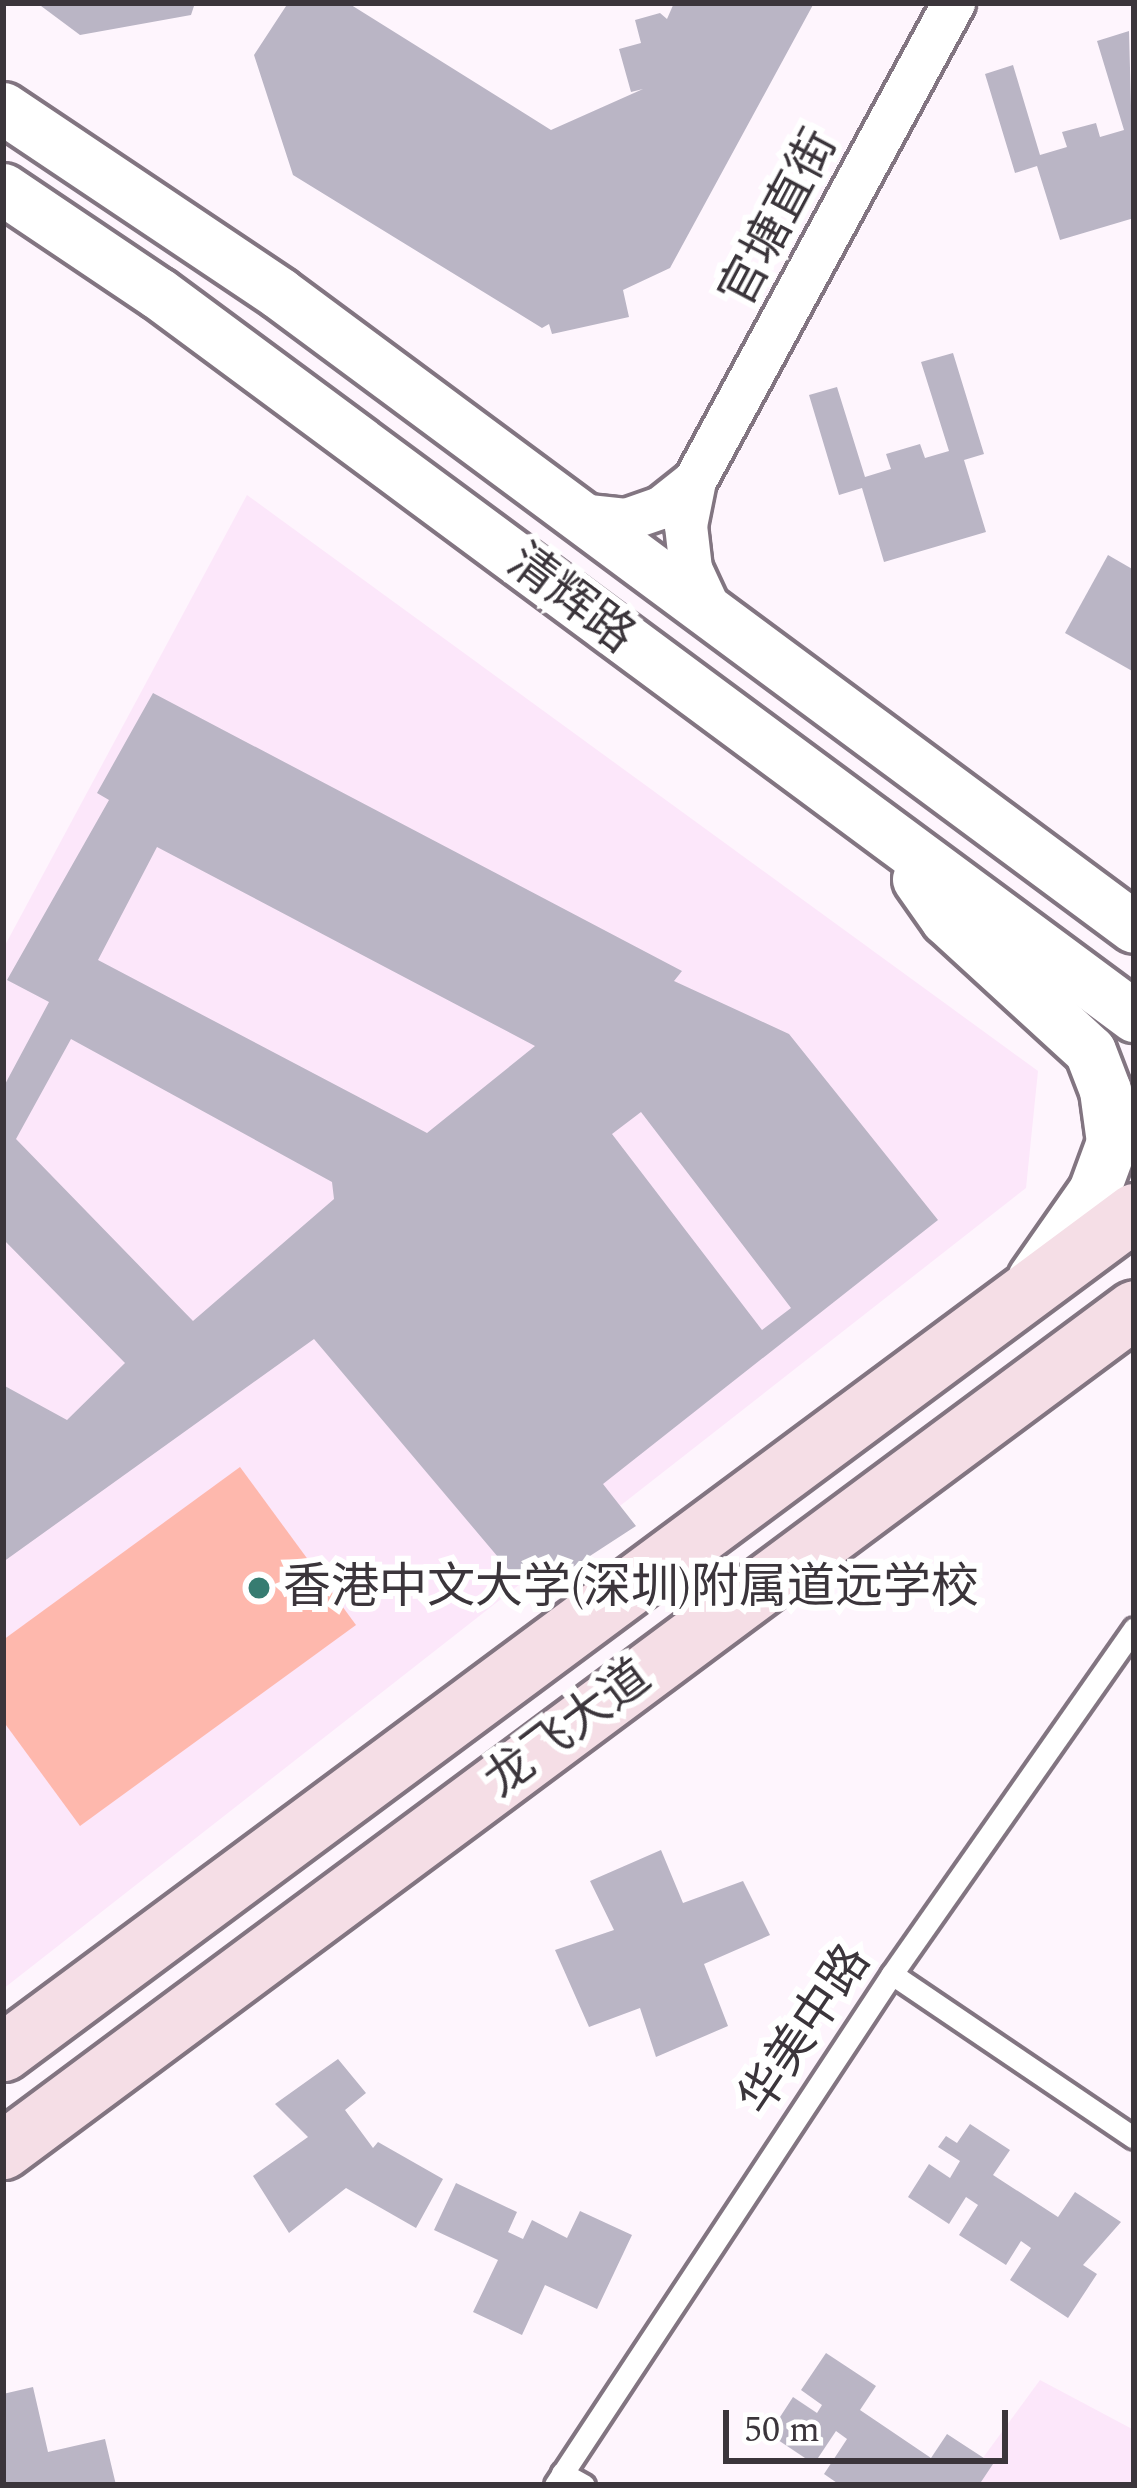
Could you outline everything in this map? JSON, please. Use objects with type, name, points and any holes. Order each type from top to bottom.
[{"type":"main road","name":"龙飞大道","points":[[3,2052],[1134,1212]]},
{"type":"main road","name":"龙飞大道","points":[[3,2150],[1134,1309]]},
{"type":"street","name":"官塘直街","points":[[712,614],[691,569],[686,526],[695,481],[954,3]]},
{"type":"street","name":"清辉路","points":[[3,108],[170,214],[1134,927]]},
{"type":"street","name":"清辉路","points":[[3,189],[158,292],[1134,1016]]},
{"type":"street","name":"官塘直街","points":[[579,515],[626,520],[661,508],[695,481]]},
{"type":"street","points":[[888,833],[946,919],[1090,1051],[1105,1090],[1112,1142],[1094,1191],[1009,1306]]},
{"type":"street","points":[[1055,1367],[1134,1332]]},
{"type":"lane","name":"华美中路","points":[[558,2479],[892,1974],[1134,1628]]},
{"type":"lane","points":[[892,1974],[1134,2138]]},
{"type":"lane","points":[[558,2479],[584,2485]]},
{"type":"shaded area","name":"香港中文大学(深圳)附属道远学校","points":[[247,495],[1038,1071],[1026,1188],[3,1989],[3,949]]},
{"type":"shaded area","points":[[240,1467],[356,1625],[80,1826],[3,1721],[3,1640]]},
{"type":"shaded area","points":[[1040,2380],[1134,2430],[1134,2485],[963,2485]]},
{"type":"building","points":[[37,3],[195,3],[191,15],[80,35]]},
{"type":"building","points":[[288,3],[348,3],[551,130],[643,89],[631,92],[619,49],[641,43],[635,20],[660,13],[667,19],[674,3],[814,3],[670,268],[623,290],[629,317],[552,334],[549,324],[542,328],[293,175],[254,55]]},
{"type":"building","points":[[1129,31],[1134,218],[1060,240],[1037,166],[1015,173],[985,74],[1013,65],[1040,155],[1067,147],[1062,132],[1096,123],[1100,137],[1124,130],[1097,41]]},
{"type":"building","points":[[953,353],[984,454],[964,460],[986,532],[884,562],[862,488],[839,495],[809,395],[837,387],[865,477],[891,469],[886,454],[920,444],[925,458],[949,451],[921,362]]},
{"type":"building","points":[[1108,555],[1134,570],[1134,672],[1065,633]]},
{"type":"building","points":[[153,693],[682,971],[674,981],[789,1034],[938,1220],[603,1484],[636,1526],[530,1595],[314,1339],[3,1562],[3,1385],[67,1420],[125,1363],[3,1239],[3,1088],[49,1002],[7,980],[109,800],[97,793]],"holes":[[[157,847],[535,1046],[427,1133],[98,960]],[[71,1039],[332,1182],[334,1199],[193,1321],[16,1139]],[[641,1112],[791,1308],[762,1330],[612,1134]]]},
{"type":"building","points":[[661,1850],[683,1903],[743,1881],[770,1935],[704,1964],[728,2026],[656,2057],[640,2008],[589,2027],[555,1950],[614,1930],[590,1881]]},
{"type":"building","points":[[338,2059],[366,2093],[345,2110],[373,2148],[378,2142],[443,2179],[416,2228],[346,2188],[289,2233],[253,2176],[308,2137],[275,2104]]},
{"type":"building","points":[[970,2124],[1010,2150],[993,2175],[1058,2217],[1075,2192],[1121,2222],[1083,2265],[1097,2274],[1068,2318],[1010,2280],[1031,2248],[1021,2241],[1006,2265],[959,2235],[978,2205],[966,2197],[949,2224],[908,2197],[929,2164],[950,2178],[960,2161],[938,2147],[946,2136],[957,2143]]},
{"type":"building","points":[[456,2183],[517,2212],[508,2232],[523,2239],[532,2220],[567,2238],[580,2211],[632,2235],[597,2309],[545,2285],[522,2335],[473,2312],[498,2260],[434,2230]]},
{"type":"building","points":[[826,2353],[876,2386],[860,2410],[931,2458],[947,2434],[993,2464],[979,2485],[840,2485],[824,2474],[847,2439],[836,2431],[814,2464],[769,2434],[793,2397],[817,2413],[822,2405],[801,2390]]},
{"type":"building","points":[[33,2387],[48,2452],[105,2439],[116,2485],[3,2485],[3,2394]]},
{"type":"place","name":"香港中文大学(深圳)附属道远学校","points":[[259,1588]]}]
